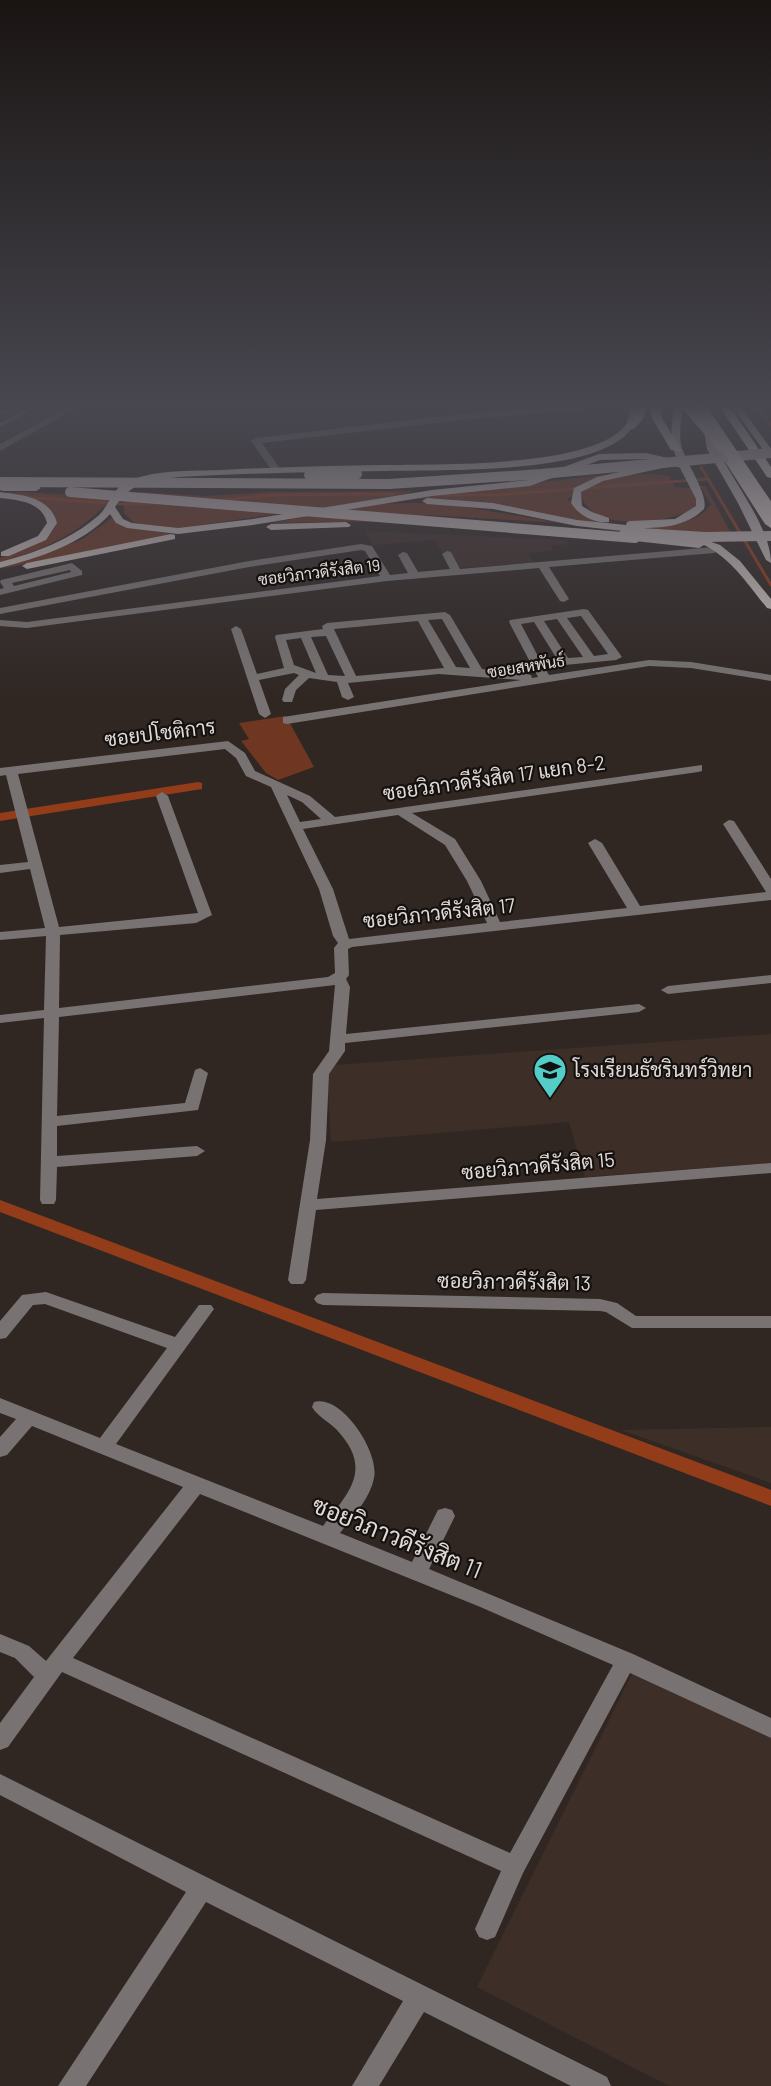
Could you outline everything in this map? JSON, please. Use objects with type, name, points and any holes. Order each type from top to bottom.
[{"type":"highway","points":[[758,504],[771,524]]},
{"type":"main road","points":[[0,556],[42,538],[51,528],[52,518],[38,504]]},
{"type":"main road","points":[[114,504],[121,522],[147,530],[177,531],[366,504]]},
{"type":"main road","points":[[0,565],[65,542],[93,524],[114,504]]},
{"type":"main road","points":[[250,504],[657,535],[771,539]]},
{"type":"main road","points":[[478,504],[577,523],[677,534],[714,545],[737,563],[771,606]]},
{"type":"main road","points":[[578,504],[588,514],[616,522],[646,525],[677,521],[698,511],[701,504]]},
{"type":"main road","points":[[744,504],[771,539]]},
{"type":"main road","points":[[744,504],[771,560]]},
{"type":"main road","points":[[272,506],[691,543],[714,550],[737,563]]},
{"type":"main road","points":[[0,572],[117,547],[210,532],[253,522]]},
{"type":"main road","points":[[210,532],[346,525],[419,525],[672,543],[771,539]]},
{"type":"street","points":[[0,611],[249,564],[360,547],[368,548],[387,578]]},
{"type":"street","name":"ซอยวิภาวดีรังสิต 19","points":[[0,623],[27,625],[387,578],[714,550]]},
{"type":"street","points":[[447,554],[458,572]]},
{"type":"street","points":[[403,555],[415,576]]},
{"type":"street","points":[[542,565],[564,598]]},
{"type":"street","points":[[72,566],[78,573],[37,582],[6,590],[5,582],[37,573],[72,566]]},
{"type":"street","points":[[537,664],[616,657],[584,612],[514,622],[545,680]]},
{"type":"street","points":[[348,698],[347,679],[327,626],[445,615],[478,672]]},
{"type":"street","points":[[560,616],[591,660]]},
{"type":"street","points":[[421,617],[452,671]]},
{"type":"street","points":[[537,619],[565,662]]},
{"type":"street","points":[[236,629],[265,714]]},
{"type":"street","points":[[330,632],[280,637],[289,668],[306,675],[324,678],[347,679],[452,671],[545,680]]},
{"type":"street","points":[[305,635],[324,678]]},
{"type":"street","name":"ซอยสหพันธ์","points":[[287,720],[664,663],[771,678]]},
{"type":"street","points":[[252,678],[294,670]]},
{"type":"street","points":[[288,700],[291,689],[306,675]]},
{"type":"street","name":"ซอยปโชติการ","points":[[5,771],[228,745],[241,756],[250,773],[306,799],[332,821]]},
{"type":"street","name":"ซอยวิภาวดีรังสิต 17 แยก 8-2","points":[[296,826],[698,768]]},
{"type":"street","points":[[5,771],[21,815],[53,931],[48,1200]]},
{"type":"street","points":[[276,785],[326,889],[340,936],[346,944]]},
{"type":"street","points":[[0,936],[196,920],[205,915],[162,796]]},
{"type":"street","points":[[400,811],[450,842],[474,881],[495,926]]},
{"type":"street","points":[[729,824],[771,890]]},
{"type":"street","points":[[595,843],[636,912]]},
{"type":"street","points":[[0,869],[34,865]]},
{"type":"street","name":"ซอยวิภาวดีรังสิต 17","points":[[297,1280],[318,1140],[321,1074],[337,1051],[339,1039],[344,987],[338,978],[342,975],[341,948],[346,944],[771,896]]},
{"type":"street","points":[[0,1019],[319,983],[338,978]]},
{"type":"street","points":[[668,990],[771,979]]},
{"type":"street","points":[[339,1039],[639,1008]]},
{"type":"street","points":[[49,1122],[192,1107],[200,1073]]},
{"type":"street","points":[[49,1162],[197,1151]]},
{"type":"street","name":"ซอยวิภาวดีรังสิต 15","points":[[309,1205],[771,1168]]},
{"type":"street","points":[[0,1333],[28,1299],[46,1298],[177,1345]]},
{"type":"street","name":"ซอยวิภาวดีรังสิต 13","points":[[323,1299],[600,1305],[611,1308],[632,1322],[771,1322]]},
{"type":"street","points":[[103,1448],[205,1310]]},
{"type":"street","name":"ซอยวิภาวดีรังสิต 11","points":[[0,1405],[195,1486],[417,1572],[626,1660],[771,1728]]},
{"type":"street","points":[[321,1407],[339,1418],[351,1430],[361,1451],[364,1467],[363,1486],[326,1537]]},
{"type":"street","points":[[0,1449],[29,1417]]},
{"type":"street","points":[[0,1740],[52,1669],[195,1486]]},
{"type":"street","points":[[417,1572],[445,1516]]},
{"type":"street","points":[[0,1643],[52,1669],[515,1866]]},
{"type":"street","points":[[487,1929],[515,1866],[626,1660]]},
{"type":"street","points":[[0,1784],[598,2086]]},
{"type":"street","points":[[71,2086],[202,1888]]},
{"type":"street","points":[[365,2086],[420,1996]]},
{"type":"shaded area","points":[[39,504],[106,504],[75,531],[49,545],[0,563],[0,558],[24,550],[47,537],[56,524],[48,507]]},
{"type":"shaded area","points":[[345,504],[172,529],[134,523],[124,513],[124,506]]},
{"type":"shaded area","points":[[372,504],[449,504],[561,523],[427,515],[404,521],[271,523]]},
{"type":"shaded area","points":[[479,504],[573,504],[578,510],[595,519],[616,525],[661,527],[682,523],[699,515],[711,504],[715,504],[732,535],[614,526]]},
{"type":"shaded area","points":[[586,504],[696,504],[695,509],[683,514],[651,521],[633,522],[601,516],[589,509]]},
{"type":"shaded area","points":[[112,518],[126,527],[172,534],[0,569],[81,540]]},
{"type":"shaded area","points":[[364,531],[567,540],[568,544],[551,546],[553,551],[527,553],[534,563],[460,568],[450,552],[443,553],[435,540],[373,545]]},
{"type":"shaded area","points":[[286,716],[314,767],[278,780],[266,773],[241,741],[249,739],[239,723]]},
{"type":"shaded area","name":"โรงเรียนธัชรินทร์วิทยา","points":[[771,1034],[771,1163],[585,1177],[569,1122],[331,1142],[327,1076],[335,1065]]},
{"type":"shaded area","points":[[767,1427],[771,1427],[771,1483],[621,1430]]},
{"type":"shaded area","points":[[632,1674],[771,1722],[771,2086],[669,2086],[477,1987]]},
{"type":"waterway","points":[[723,504],[771,585]]},
{"type":"waterway","points":[[0,817],[198,786]]},
{"type":"waterway","points":[[0,1206],[771,1498]]},
{"type":"place","name":"โรงเรียนธัชรินทร์วิทยา","points":[[550,1099]]}]
